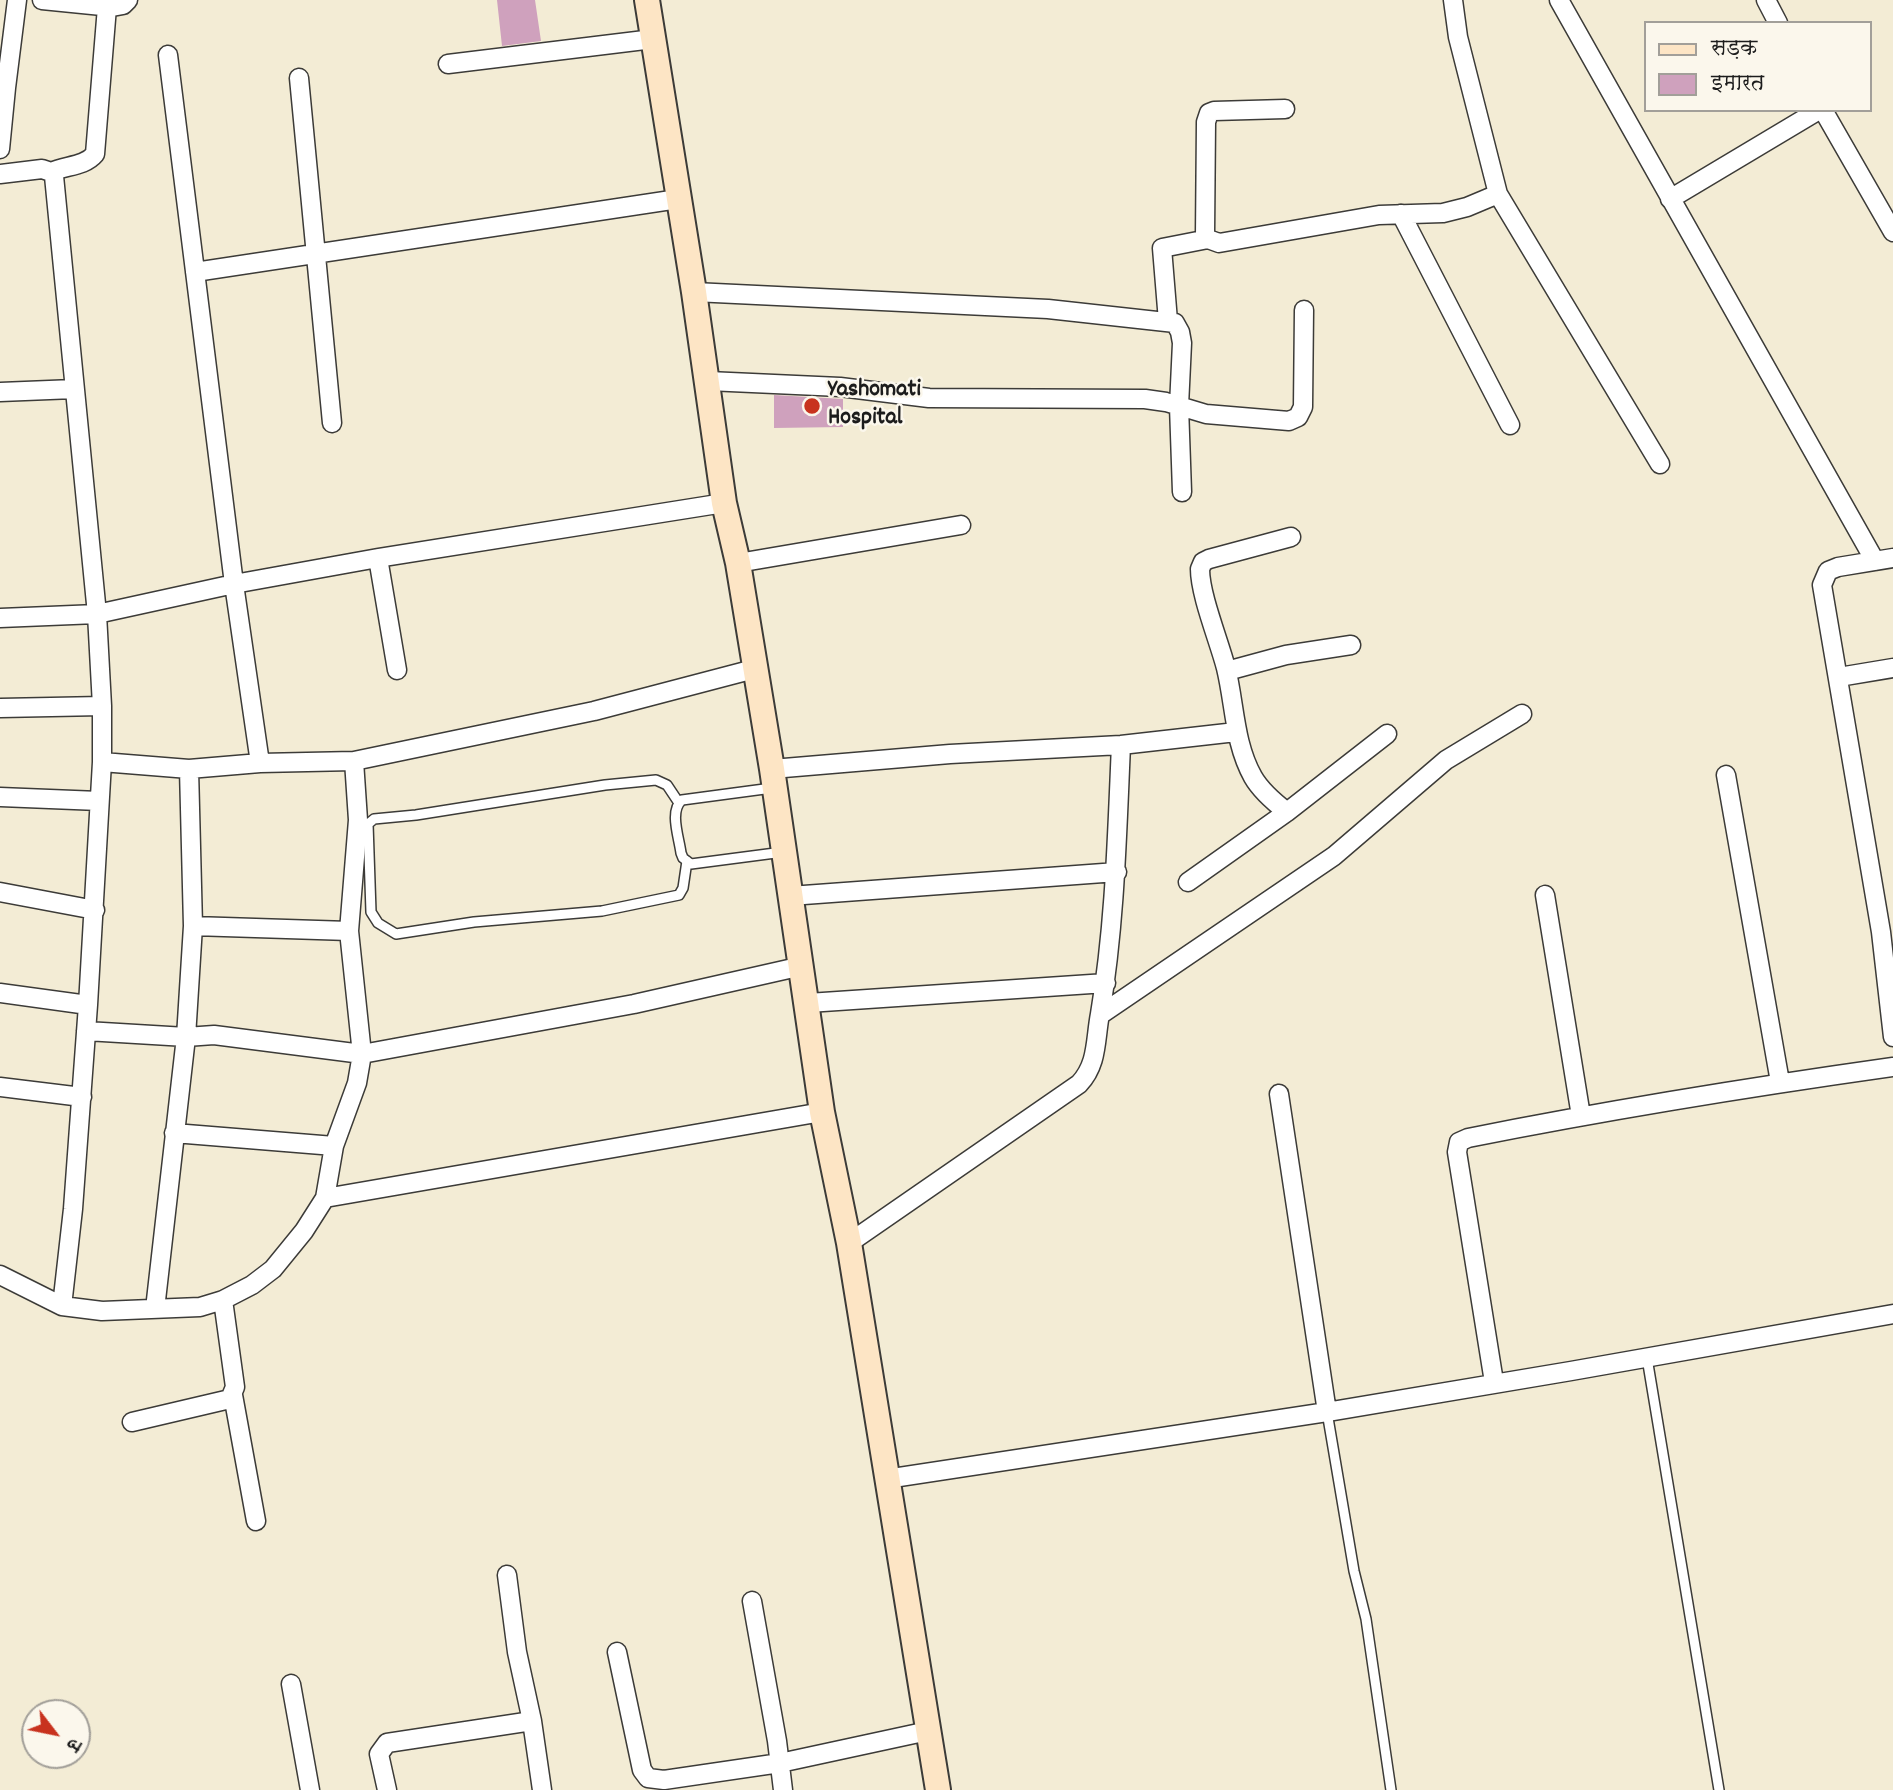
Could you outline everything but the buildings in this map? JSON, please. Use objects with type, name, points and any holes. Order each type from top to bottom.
[{"type":"main road","points":[[647,0],[708,381],[724,503],[738,563],[773,778],[822,1112],[849,1243],[938,1790]]},
{"type":"street","points":[[0,149],[3,88],[17,0]]},
{"type":"street","points":[[41,0],[107,7],[118,7],[128,0]]},
{"type":"street","points":[[1454,0],[1458,37],[1498,194],[1660,464]]},
{"type":"street","points":[[1559,0],[1875,561]]},
{"type":"street","points":[[1766,0],[1777,21]]},
{"type":"street","points":[[0,174],[42,169],[51,172],[83,163],[90,160],[94,154],[107,7]]},
{"type":"street","points":[[447,64],[653,39]]},
{"type":"street","points":[[169,55],[234,584],[260,763]]},
{"type":"street","points":[[299,78],[332,423]]},
{"type":"street","points":[[1208,239],[1205,234],[1206,122],[1209,113],[1285,109]]},
{"type":"street","points":[[1670,199],[1818,112]]},
{"type":"street","points":[[1822,112],[1893,232]]},
{"type":"street","points":[[51,172],[55,190],[97,614],[102,706],[95,910],[74,1209],[62,1306]]},
{"type":"street","points":[[1168,321],[1162,248],[1208,239],[1219,243],[1378,215],[1455,211],[1498,194]]},
{"type":"street","points":[[195,272],[678,199]]},
{"type":"street","points":[[1401,214],[1510,425]]},
{"type":"street","points":[[694,292],[1048,309],[1175,323],[1179,328],[1182,343],[1179,406],[1182,492]]},
{"type":"street","points":[[708,381],[840,387],[929,398],[1145,398],[1206,414],[1289,421],[1298,417],[1303,407],[1304,310]]},
{"type":"street","points":[[0,392],[74,388]]},
{"type":"street","points":[[0,618],[97,614],[234,584],[377,558],[724,503]]},
{"type":"street","points":[[738,563],[961,526]]},
{"type":"street","points":[[1287,812],[1274,802],[1254,778],[1236,732],[1227,671],[1200,576],[1201,565],[1209,559],[1292,537]]},
{"type":"street","points":[[377,558],[397,670]]},
{"type":"street","points":[[1893,558],[1838,567],[1828,571],[1822,585],[1887,931],[1893,1037]]},
{"type":"street","points":[[1227,671],[1286,655],[1351,645]]},
{"type":"street","points":[[1839,677],[1893,668]]},
{"type":"street","points":[[102,762],[189,769],[260,763],[354,761],[594,711],[754,669]]},
{"type":"street","points":[[0,708],[102,706]]},
{"type":"street","points":[[1100,1015],[1334,856],[1446,760],[1522,714]]},
{"type":"street","points":[[773,778],[950,754],[1121,745],[1236,732]]},
{"type":"street","points":[[1188,882],[1287,812],[1387,734]]},
{"type":"street","points":[[849,1243],[1079,1084],[1092,1067],[1106,983],[1116,872],[1121,745]]},
{"type":"street","points":[[0,1275],[62,1306],[102,1311],[200,1307],[223,1300],[252,1285],[273,1269],[304,1231],[325,1198],[334,1146],[357,1083],[362,1054],[349,931],[358,820],[354,761]]},
{"type":"street","points":[[155,1309],[186,1037],[193,926],[189,769]]},
{"type":"street","points":[[1726,775],[1780,1082]]},
{"type":"street","points":[[0,797],[99,801]]},
{"type":"street","points":[[790,896],[1116,872]]},
{"type":"street","points":[[0,892],[95,910]]},
{"type":"street","points":[[1545,895],[1581,1116]]},
{"type":"street","points":[[193,926],[349,931]]},
{"type":"street","points":[[86,1031],[186,1037],[214,1035],[362,1054],[634,1004],[802,965]]},
{"type":"street","points":[[808,1003],[1106,983]]},
{"type":"street","points":[[0,993],[88,1005]]},
{"type":"street","points":[[1494,1382],[1457,1147],[1459,1142],[1581,1116],[1780,1082],[1893,1067]]},
{"type":"street","points":[[0,1087],[82,1097]]},
{"type":"street","points":[[1279,1094],[1326,1412]]},
{"type":"street","points":[[325,1198],[822,1112]]},
{"type":"street","points":[[174,1133],[334,1146]]},
{"type":"street","points":[[223,1300],[235,1387],[233,1395],[256,1521]]},
{"type":"street","points":[[886,1479],[1326,1412],[1893,1314]]},
{"type":"street","points":[[132,1422],[230,1399],[233,1395]]},
{"type":"street","points":[[507,1575],[517,1652],[532,1721],[542,1790]]},
{"type":"street","points":[[752,1601],[783,1790]]},
{"type":"street","points":[[617,1652],[642,1770],[649,1784],[779,1763],[928,1731]]},
{"type":"street","points":[[291,1684],[298,1711],[310,1790]]},
{"type":"street","points":[[387,1790],[379,1754],[387,1743],[532,1721]]},
{"type":"lane","points":[[679,803],[667,785],[656,780],[374,819],[368,824],[372,912],[378,923],[396,933],[474,922],[602,911],[679,895],[683,888],[687,862],[681,853],[675,812],[679,803],[682,800],[773,778]]},
{"type":"lane","points":[[687,862],[698,863],[783,852]]},
{"type":"lane","points":[[1647,1358],[1719,1790]]},
{"type":"lane","points":[[1326,1412],[1354,1571],[1366,1619],[1391,1790]]},
{"type":"place","name":"Yashomati Hospital","points":[[812,406]]}]
